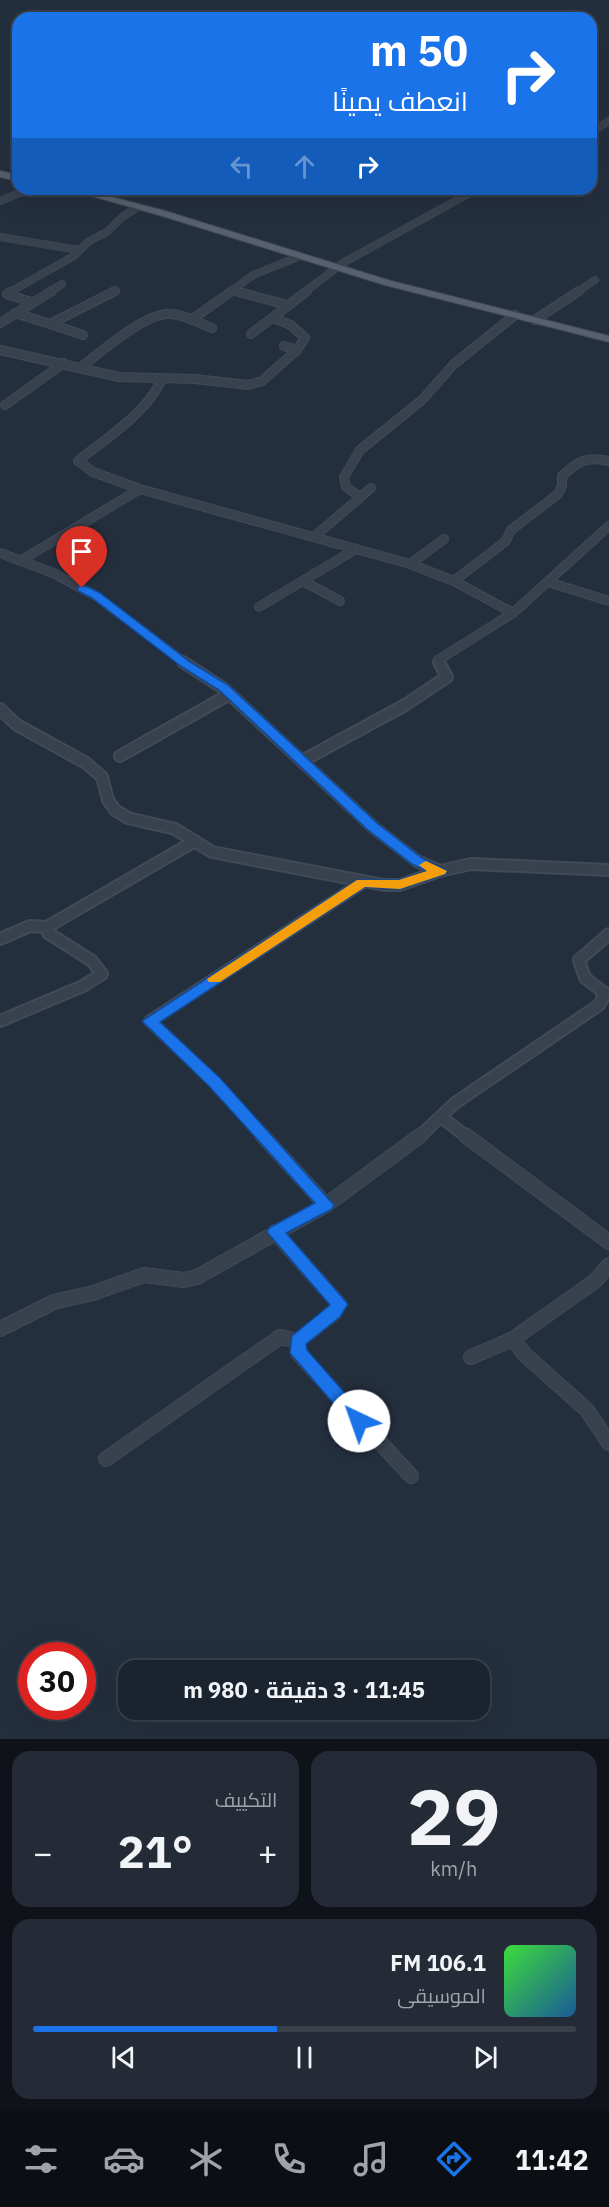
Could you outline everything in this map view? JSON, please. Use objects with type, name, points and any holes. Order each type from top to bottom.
[{"type":"main road","points":[[93,195],[515,315],[609,334]]},
{"type":"main road","points":[[112,195],[169,210],[298,257],[609,339]]},
{"type":"street","points":[[0,201],[14,195]]},
{"type":"street","points":[[251,334],[339,266],[466,195]]},
{"type":"street","points":[[31,302],[7,294],[67,261],[138,207]]},
{"type":"street","points":[[0,237],[79,250]]},
{"type":"street","points":[[191,320],[261,271],[298,257]]},
{"type":"street","points":[[537,319],[595,280]]},
{"type":"street","points":[[0,323],[62,284]]},
{"type":"street","points":[[50,324],[115,291]]},
{"type":"street","points":[[235,291],[287,305]]},
{"type":"street","points":[[15,313],[83,335]]},
{"type":"street","points":[[80,368],[130,332],[161,315],[191,320],[212,328]]},
{"type":"street","points":[[360,497],[346,487],[344,477],[360,450],[422,400],[454,364],[515,315]]},
{"type":"street","points":[[0,350],[119,377],[195,379],[252,385],[268,376],[297,350],[305,338],[301,332],[288,323],[273,318]]},
{"type":"street","points":[[284,346],[297,350]]},
{"type":"street","points":[[5,405],[64,363]]},
{"type":"street","points":[[162,379],[160,387],[143,405],[78,461],[93,472],[140,489],[410,564],[454,581],[513,613]]},
{"type":"street","points":[[454,581],[506,541],[511,530],[558,494],[562,486],[562,476],[578,460],[590,457],[609,461]]},
{"type":"street","points":[[314,537],[371,488]]},
{"type":"street","points":[[20,561],[140,489]]},
{"type":"street","points":[[302,761],[405,705],[447,677],[438,660],[513,613],[609,526]]},
{"type":"street","points":[[410,564],[444,539]]},
{"type":"street","points":[[259,608],[356,549]]},
{"type":"street","points":[[0,553],[53,573],[96,596],[230,694],[396,846],[417,861],[440,871]]},
{"type":"street","points":[[303,581],[340,601]]},
{"type":"street","points":[[548,582],[607,597]]},
{"type":"street","points":[[120,756],[230,694]]},
{"type":"street","points":[[0,709],[17,725],[86,763],[102,777],[108,800],[121,815],[175,829],[213,852],[362,883],[400,885],[440,871],[471,864],[609,870]]},
{"type":"street","points":[[0,939],[30,926],[47,927],[195,841]]},
{"type":"street","points":[[326,1205],[214,1082],[150,1021],[362,883]]},
{"type":"street","points":[[0,1021],[83,986],[102,974],[92,961],[48,933],[47,927]]},
{"type":"street","points":[[0,1329],[54,1302],[93,1293],[144,1275],[194,1279],[326,1205],[410,1145],[454,1103],[599,1005],[605,994],[581,973],[579,960],[609,934]]},
{"type":"street","points":[[441,1117],[609,1242]]},
{"type":"street","points":[[275,1232],[339,1304],[334,1312],[298,1341]]},
{"type":"street","points":[[471,1357],[513,1339],[595,1281],[609,1265]]},
{"type":"street","points":[[106,1459],[280,1337],[298,1341]]},
{"type":"street","points":[[513,1339],[525,1354],[587,1410],[609,1443]]},
{"type":"street","points":[[298,1341],[298,1353],[411,1476]]},
{"type":"slow traffic","points":[[214,979],[362,883],[400,885],[429,877],[440,871],[426,865]]},
{"type":"route","points":[[82,588],[96,596],[186,664],[223,688],[373,827],[417,861],[440,871],[429,877],[400,885],[362,883],[150,1021],[214,1082],[326,1205],[275,1232],[339,1304],[334,1312],[298,1341],[298,1353],[359,1421]]}]
